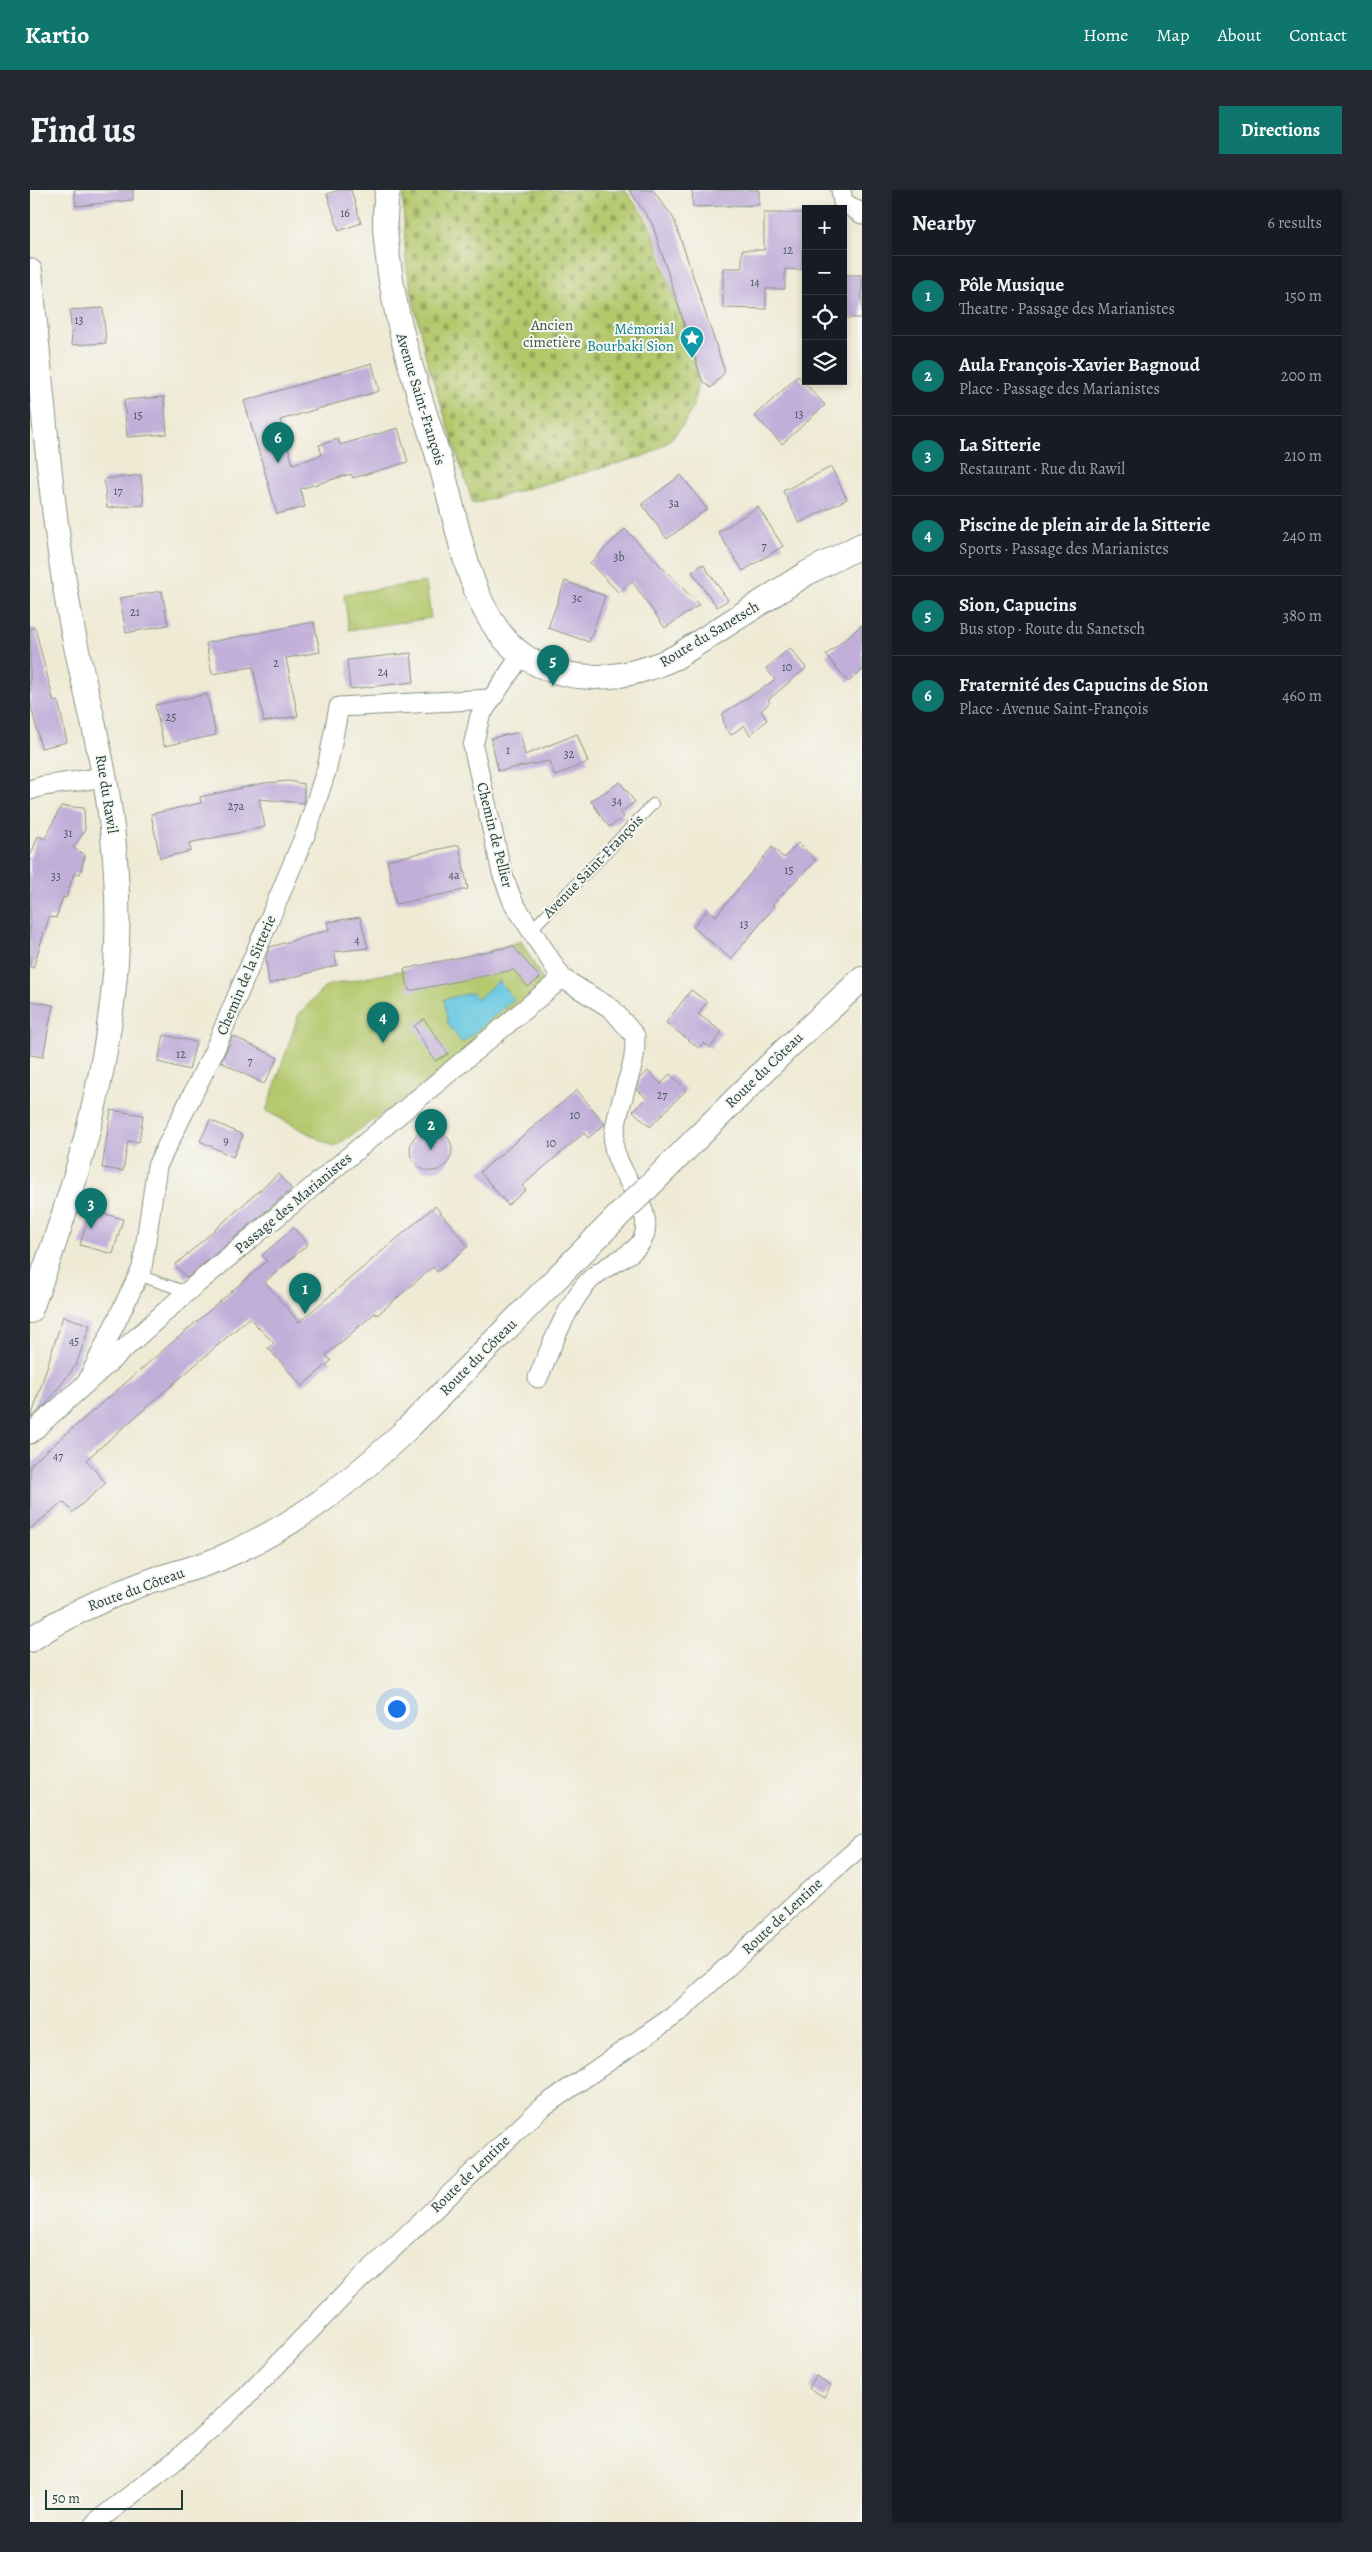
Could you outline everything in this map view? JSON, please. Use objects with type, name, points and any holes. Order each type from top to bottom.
[{"type":"street","name":"Avenue Saint-François","points":[[388,190],[384,213],[384,228],[399,326],[466,557],[483,604]]},
{"type":"street","points":[[841,190],[843,202],[862,214]]},
{"type":"street","name":"Rue du Rawil","points":[[30,271],[49,460],[67,599],[105,777],[117,877],[117,943],[110,1020],[93,1109],[78,1170],[30,1311]]},
{"type":"street","name":"Route du Sanetsch","points":[[483,604],[502,635],[522,654],[542,666],[584,677],[630,674],[654,668],[676,657],[808,574],[862,545]]},
{"type":"street","name":"Chemin de Pellier","points":[[522,654],[480,716],[474,746],[502,873],[513,902],[532,928],[562,978],[612,1009],[635,1036],[634,1060],[622,1100],[613,1146],[645,1219],[645,1235],[640,1244],[590,1279],[580,1292],[557,1332],[538,1378]]},
{"type":"street","name":"Chemin de la Sitterie","points":[[89,1378],[142,1268],[157,1166],[214,1051],[307,830],[328,768],[339,707],[491,699]]},
{"type":"street","points":[[30,790],[43,786],[105,777]]},
{"type":"street","name":"Passage des Marianistes","points":[[30,1434],[89,1378],[187,1292],[562,978]]},
{"type":"street","name":"Route du Côteau","points":[[30,1640],[65,1617],[88,1605],[122,1591],[219,1559],[246,1547],[292,1523],[331,1496],[403,1432],[777,1057],[862,979]]},
{"type":"street","name":"Route de Lentine","points":[[96,2522],[176,2460],[248,2396],[349,2290],[541,2108],[678,2013],[801,1898],[862,1846]]},
{"type":"lane","name":"Avenue Saint-François","points":[[532,928],[653,804]]},
{"type":"lane","points":[[138,1275],[187,1292]]},
{"type":"green space","name":"Ancien cimetière","points":[[406,190],[625,190],[644,215],[654,234],[695,360],[697,387],[695,399],[680,429],[664,445],[644,456],[473,504],[426,358],[406,265],[403,199]]},
{"type":"green space","points":[[426,582],[431,618],[349,630],[344,594]]},
{"type":"green space","points":[[521,941],[545,984],[443,1072],[334,1147],[266,1111],[299,1014],[326,986],[473,956]]},
{"type":"water","points":[[498,981],[514,999],[462,1043],[448,1024],[444,999],[472,993],[478,999]]},
{"type":"building","points":[[74,190],[133,190],[133,200],[76,206]]},
{"type":"building","points":[[339,190],[351,190],[361,223],[339,231],[327,194]]},
{"type":"building","points":[[629,190],[653,190],[674,219],[725,372],[711,388],[702,380],[652,223]]},
{"type":"building","points":[[692,190],[759,190],[759,205],[693,207]]},
{"type":"building","points":[[764,213],[802,213],[802,270],[785,269],[785,289],[766,289],[766,309],[723,308],[723,268],[742,268],[742,250],[764,250]]},
{"type":"building","points":[[847,275],[862,275],[862,318],[847,318]]},
{"type":"building","points":[[103,308],[106,343],[72,345],[70,310]]},
{"type":"building","points":[[372,363],[379,391],[280,420],[293,464],[322,455],[319,445],[338,439],[340,445],[398,428],[408,462],[353,478],[351,474],[300,489],[305,507],[277,514],[244,401]]},
{"type":"building","points":[[798,376],[802,380],[802,385],[806,385],[825,405],[782,444],[755,416]]},
{"type":"building","points":[[164,397],[167,434],[127,437],[124,400]]},
{"type":"building","points":[[831,467],[847,499],[799,523],[783,491]]},
{"type":"building","points":[[141,475],[144,505],[107,508],[104,479]]},
{"type":"building","points":[[681,475],[707,509],[667,539],[642,504]]},
{"type":"building","points":[[758,507],[783,546],[743,571],[718,532]]},
{"type":"building","points":[[625,529],[699,605],[665,628],[632,581],[619,593],[590,563]]},
{"type":"building","points":[[703,564],[728,600],[717,607],[692,572]]},
{"type":"building","points":[[565,581],[605,596],[589,642],[548,628]]},
{"type":"building","points":[[162,591],[168,625],[126,633],[120,598]]},
{"type":"building","points":[[314,622],[320,652],[286,658],[298,716],[264,722],[253,667],[212,674],[206,643]]},
{"type":"building","points":[[862,625],[862,671],[848,682],[826,655]]},
{"type":"building","points":[[30,628],[35,628],[54,702],[58,701],[67,742],[41,748],[30,701]]},
{"type":"building","points":[[790,648],[806,668],[768,700],[770,702],[761,711],[767,720],[750,735],[744,725],[731,735],[725,728],[722,714],[775,680],[766,668]]},
{"type":"building","points":[[411,653],[414,682],[350,689],[347,660]]},
{"type":"building","points":[[207,694],[216,735],[164,746],[155,705]]},
{"type":"building","points":[[520,732],[525,755],[577,734],[588,762],[555,776],[549,761],[498,771],[491,738]]},
{"type":"building","points":[[289,781],[304,784],[304,803],[259,799],[265,827],[189,843],[191,851],[160,858],[151,814],[201,803],[200,797],[264,783]]},
{"type":"building","points":[[620,782],[635,802],[620,812],[624,817],[609,827],[591,801]]},
{"type":"building","points":[[61,806],[84,808],[85,830],[73,848],[85,855],[80,874],[74,873],[66,898],[63,897],[56,918],[49,917],[33,968],[30,967],[30,857],[38,836],[45,839]]},
{"type":"building","points":[[798,843],[816,860],[772,905],[774,907],[731,959],[693,927],[708,909],[716,916],[772,847],[784,858]]},
{"type":"building","points":[[459,845],[468,889],[396,904],[387,860]]},
{"type":"building","points":[[360,917],[368,948],[334,952],[337,965],[269,984],[266,958],[270,947],[329,930],[327,922]]},
{"type":"building","points":[[513,946],[540,978],[528,987],[514,970],[409,991],[404,969]]},
{"type":"building","points":[[691,990],[707,1002],[698,1014],[722,1032],[710,1048],[703,1043],[699,1048],[666,1023]]},
{"type":"building","points":[[30,1001],[53,1005],[43,1057],[30,1055]]},
{"type":"building","points":[[424,1019],[448,1054],[435,1061],[414,1026]]},
{"type":"building","points":[[164,1035],[196,1042],[189,1070],[158,1062]]},
{"type":"building","points":[[233,1036],[278,1058],[264,1084],[221,1062]]},
{"type":"building","points":[[648,1071],[661,1084],[670,1074],[686,1090],[650,1127],[633,1111],[646,1098],[637,1089],[640,1079]]},
{"type":"building","points":[[577,1090],[605,1124],[588,1138],[584,1133],[522,1186],[526,1190],[508,1205],[480,1172]]},
{"type":"building","points":[[111,1110],[143,1115],[139,1142],[128,1141],[123,1171],[102,1168]]},
{"type":"building","points":[[210,1120],[243,1135],[233,1157],[200,1141]]},
{"type":"building","points":[[435,1129],[443,1132],[449,1138],[452,1150],[449,1162],[443,1168],[427,1171],[419,1168],[413,1162],[410,1146],[413,1138],[419,1132]]},
{"type":"building","points":[[278,1174],[292,1189],[187,1278],[175,1265]]},
{"type":"building","points":[[435,1206],[468,1246],[437,1272],[433,1267],[377,1315],[375,1313],[326,1355],[331,1361],[302,1386],[268,1348],[274,1343],[249,1318],[86,1460],[106,1483],[73,1512],[63,1502],[30,1529],[30,1465],[267,1261],[262,1255],[294,1228],[308,1244],[265,1282],[299,1322]]},
{"type":"building","points":[[90,1210],[123,1219],[113,1254],[80,1245]]},
{"type":"building","points":[[63,1316],[90,1325],[76,1365],[47,1403],[31,1418]]},
{"type":"building","points":[[816,2376],[831,2385],[824,2397],[809,2388]]},
{"type":"place","name":"Mémorial Bourbaki Sion","points":[[692,359]]},
{"type":"place","name":"Fraternité des Capucins de Sion","points":[[278,463]]},
{"type":"place","name":"Sion, Capucins","points":[[553,686]]},
{"type":"place","name":"Piscine de plein air de la Sitterie","points":[[383,1043]]},
{"type":"place","name":"Aula François-Xavier Bagnoud","points":[[431,1150]]},
{"type":"place","name":"La Sitterie","points":[[91,1229]]},
{"type":"place","name":"Pôle Musique","points":[[305,1314]]}]
